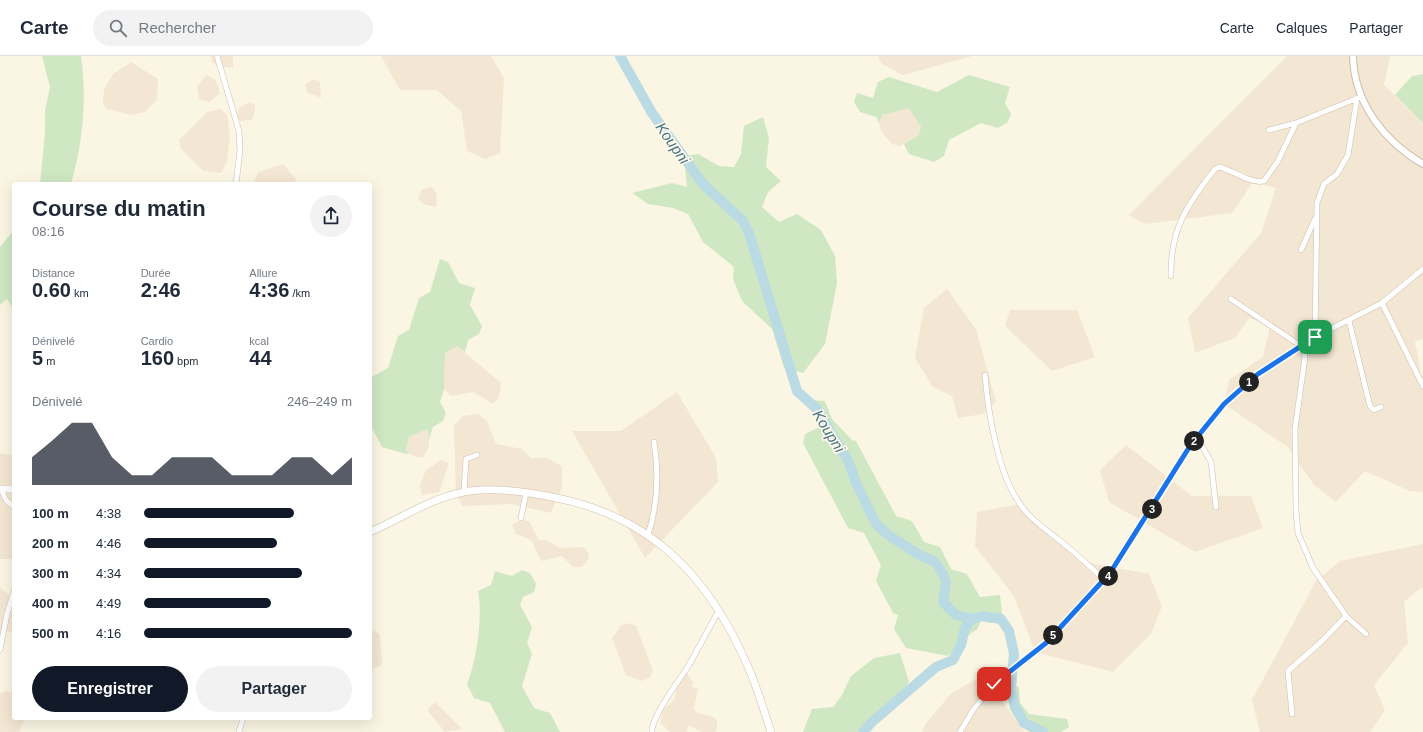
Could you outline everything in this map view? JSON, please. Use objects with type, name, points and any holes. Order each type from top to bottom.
[{"type":"main road","points":[[0,489],[12,489]]},
{"type":"main road","points":[[372,531],[439,500],[464,492],[492,490],[558,498],[601,509],[619,517],[648,535],[685,567],[699,582],[719,610],[732,632],[749,670],[771,732]]},
{"type":"street","points":[[217,56],[239,131],[240,151],[236,182]]},
{"type":"street","points":[[1301,250],[1316,217],[1321,190],[1324,184],[1337,174],[1348,155],[1359,97],[1353,56]]},
{"type":"street","points":[[1269,130],[1296,124],[1359,97]]},
{"type":"street","points":[[1359,97],[1398,146],[1423,164]]},
{"type":"street","points":[[1171,276],[1170,256],[1173,240],[1184,213],[1215,169],[1219,167],[1247,178],[1264,181],[1278,161],[1296,124]]},
{"type":"street","points":[[1315,337],[1318,234],[1316,217]]},
{"type":"street","points":[[960,732],[983,697],[994,684],[1046,643],[1104,580],[1122,556],[1176,466],[1224,404],[1258,374],[1315,337],[1382,303],[1423,269]]},
{"type":"street","points":[[1231,299],[1301,346],[1305,352],[1295,435],[1296,511],[1298,533],[1313,568],[1346,616],[1366,634]]},
{"type":"street","points":[[1382,303],[1423,386]]},
{"type":"street","points":[[1349,321],[1370,406],[1374,410],[1381,407]]},
{"type":"street","points":[[985,375],[987,400],[1000,459],[1020,504],[1038,523],[1085,562],[1104,580]]},
{"type":"street","points":[[1197,437],[1211,462],[1216,507]]},
{"type":"street","points":[[648,535],[655,504],[658,475],[654,442]]},
{"type":"street","points":[[464,492],[466,459],[477,456]]},
{"type":"street","points":[[0,489],[6,500],[12,504]]},
{"type":"street","points":[[521,518],[526,493]]},
{"type":"street","points":[[0,650],[7,614],[12,598]]},
{"type":"street","points":[[652,732],[654,722],[658,714],[688,666],[719,610]]},
{"type":"street","points":[[1292,714],[1288,670],[1321,642],[1346,616]]},
{"type":"street","points":[[239,732],[242,720]]},
{"type":"shaded area","points":[[211,56],[233,56],[233,68],[216,66],[212,61]]},
{"type":"shaded area","points":[[381,56],[491,56],[504,78],[500,153],[485,159],[467,151],[461,111],[437,90],[400,90]]},
{"type":"shaded area","points":[[878,56],[972,56],[903,75],[881,63]]},
{"type":"shaded area","points":[[1287,56],[1390,56],[1384,85],[1423,123],[1423,339],[1415,341],[1423,384],[1423,492],[1410,491],[1365,471],[1336,502],[1314,485],[1288,447],[1224,404],[1229,380],[1263,357],[1270,326],[1249,318],[1235,338],[1195,353],[1188,318],[1261,233],[1276,188],[1253,182],[1232,213],[1145,224],[1129,215]]},
{"type":"shaded area","points":[[131,62],[158,79],[157,100],[145,112],[131,115],[107,109],[103,103],[104,89],[113,74]]},
{"type":"shaded area","points":[[206,75],[216,80],[220,93],[209,102],[199,99],[197,87]]},
{"type":"shaded area","points":[[314,79],[320,82],[321,98],[307,92],[305,84]]},
{"type":"shaded area","points":[[250,102],[255,105],[253,118],[251,120],[240,121],[237,116],[239,108]]},
{"type":"shaded area","points":[[909,107],[921,127],[919,135],[900,146],[892,144],[881,131],[879,123],[882,115]]},
{"type":"shaded area","points":[[221,109],[227,115],[230,136],[227,162],[221,173],[203,171],[181,149],[179,140],[207,112]]},
{"type":"shaded area","points":[[283,164],[296,179],[295,182],[254,182],[258,172]]},
{"type":"shaded area","points":[[432,187],[437,194],[436,207],[423,204],[418,198],[422,189]]},
{"type":"shaded area","points":[[947,289],[976,329],[996,402],[983,414],[958,418],[952,396],[933,387],[915,358],[924,308]]},
{"type":"shaded area","points":[[1010,310],[1077,310],[1095,357],[1052,371],[1005,326]]},
{"type":"shaded area","points":[[457,346],[501,383],[499,397],[493,404],[474,392],[451,396],[444,389],[445,353]]},
{"type":"shaded area","points":[[677,392],[716,458],[718,482],[645,558],[572,431],[621,431]]},
{"type":"shaded area","points":[[478,414],[487,421],[496,444],[522,449],[531,458],[547,458],[562,466],[562,487],[551,513],[510,504],[462,506],[456,494],[454,426],[463,416]]},
{"type":"shaded area","points":[[429,429],[429,446],[423,458],[413,456],[406,450],[409,437]]},
{"type":"shaded area","points":[[1126,445],[1192,496],[1251,496],[1263,528],[1195,552],[1109,502],[1100,470]]},
{"type":"shaded area","points":[[0,453],[12,456],[12,559],[0,559]]},
{"type":"shaded area","points":[[441,460],[449,463],[439,492],[422,495],[420,485],[426,470]]},
{"type":"shaded area","points":[[1020,504],[1085,562],[1149,574],[1162,606],[1151,634],[1113,672],[1035,652],[1014,596],[975,546],[977,512]]},
{"type":"shaded area","points":[[520,520],[529,521],[539,540],[547,540],[560,548],[584,547],[589,554],[587,562],[581,567],[573,567],[562,556],[541,561],[531,540],[516,534],[512,525]]},
{"type":"shaded area","points":[[1423,544],[1423,588],[1419,589],[1404,602],[1408,643],[1374,685],[1385,710],[1370,732],[1260,732],[1252,700],[1316,581],[1340,561]]},
{"type":"shaded area","points":[[0,587],[12,598],[12,632],[0,631]]},
{"type":"shaded area","points":[[629,623],[636,626],[653,670],[650,677],[642,681],[626,675],[612,638],[621,626]]},
{"type":"shaded area","points":[[372,630],[380,634],[382,665],[372,669]]},
{"type":"shaded area","points":[[686,672],[693,682],[692,687],[698,688],[694,709],[698,713],[714,717],[717,721],[715,732],[701,732],[689,725],[686,732],[670,732],[660,722],[663,710],[675,699],[676,687]]},
{"type":"shaded area","points":[[974,680],[993,689],[1025,732],[922,732],[926,723],[951,694]]},
{"type":"shaded area","points":[[5,691],[12,693],[12,720],[24,720],[19,732],[0,732],[0,694]]},
{"type":"shaded area","points":[[435,702],[462,729],[445,732],[427,710]]},
{"type":"green space","points":[[42,56],[81,56],[84,88],[83,120],[72,182],[40,182],[45,133],[45,111],[50,87]]},
{"type":"green space","points":[[1423,74],[1423,123],[1395,95],[1412,76]]},
{"type":"green space","points":[[969,75],[1010,87],[1005,103],[1011,114],[1008,122],[998,128],[981,123],[949,140],[944,156],[934,162],[909,154],[904,144],[919,135],[921,127],[909,108],[882,115],[879,123],[876,117],[860,112],[854,102],[857,93],[873,98],[878,82],[889,77],[937,92]]},
{"type":"green space","points":[[763,117],[769,138],[766,167],[781,181],[768,192],[762,207],[779,222],[797,214],[821,230],[835,256],[837,283],[825,344],[803,373],[784,368],[772,329],[742,301],[733,279],[734,267],[703,242],[688,214],[673,208],[648,204],[632,193],[672,183],[687,187],[684,156],[698,154],[719,166],[734,167],[741,154],[744,126]]},
{"type":"green space","points":[[12,232],[12,308],[7,299],[0,305],[0,247]]},
{"type":"green space","points":[[440,259],[448,262],[459,283],[475,288],[470,305],[482,326],[479,334],[468,340],[465,352],[457,346],[445,353],[444,389],[440,402],[446,413],[443,421],[433,427],[429,439],[428,429],[409,437],[406,450],[410,453],[406,454],[382,447],[372,428],[372,377],[388,368],[398,336],[409,330],[419,298],[430,292]]},
{"type":"green space","points":[[809,400],[825,401],[832,419],[852,440],[856,441],[896,516],[912,521],[924,542],[940,547],[951,569],[967,574],[980,597],[1000,595],[1003,621],[990,623],[981,621],[977,630],[971,633],[948,656],[906,648],[894,629],[898,615],[893,613],[876,581],[881,565],[864,533],[848,528],[803,443],[805,434],[822,426]]},
{"type":"green space","points":[[522,570],[530,573],[536,584],[534,592],[523,597],[520,605],[532,627],[527,643],[532,654],[522,686],[534,708],[550,713],[560,732],[505,732],[490,703],[474,698],[467,684],[474,663],[478,638],[480,613],[478,591],[491,585],[495,571],[512,576]]},
{"type":"green space","points":[[900,653],[909,682],[890,710],[874,722],[869,732],[803,732],[812,709],[833,707],[842,695],[851,676],[874,658]]},
{"type":"green space","points":[[1007,683],[1019,687],[1020,703],[1029,714],[1067,719],[1069,727],[1061,732],[1029,732],[1010,710]]},
{"type":"waterway","name":"Koupni","points":[[620,56],[652,113],[703,184],[743,221],[749,233],[797,391],[820,412],[830,432],[848,460],[856,483],[876,524],[888,535],[918,554],[935,562],[944,576],[946,583],[943,602],[956,615],[972,619],[983,616],[1001,619],[1009,631],[1014,654],[1011,688],[1015,707],[1024,723],[1043,732]]},
{"type":"waterway","points":[[863,732],[872,722],[936,667],[953,660],[961,645],[965,628],[972,619]]},
{"type":"route","points":[[994,684],[1046,643],[1110,573],[1148,516],[1176,466],[1224,404],[1258,374],[1315,337]]}]
